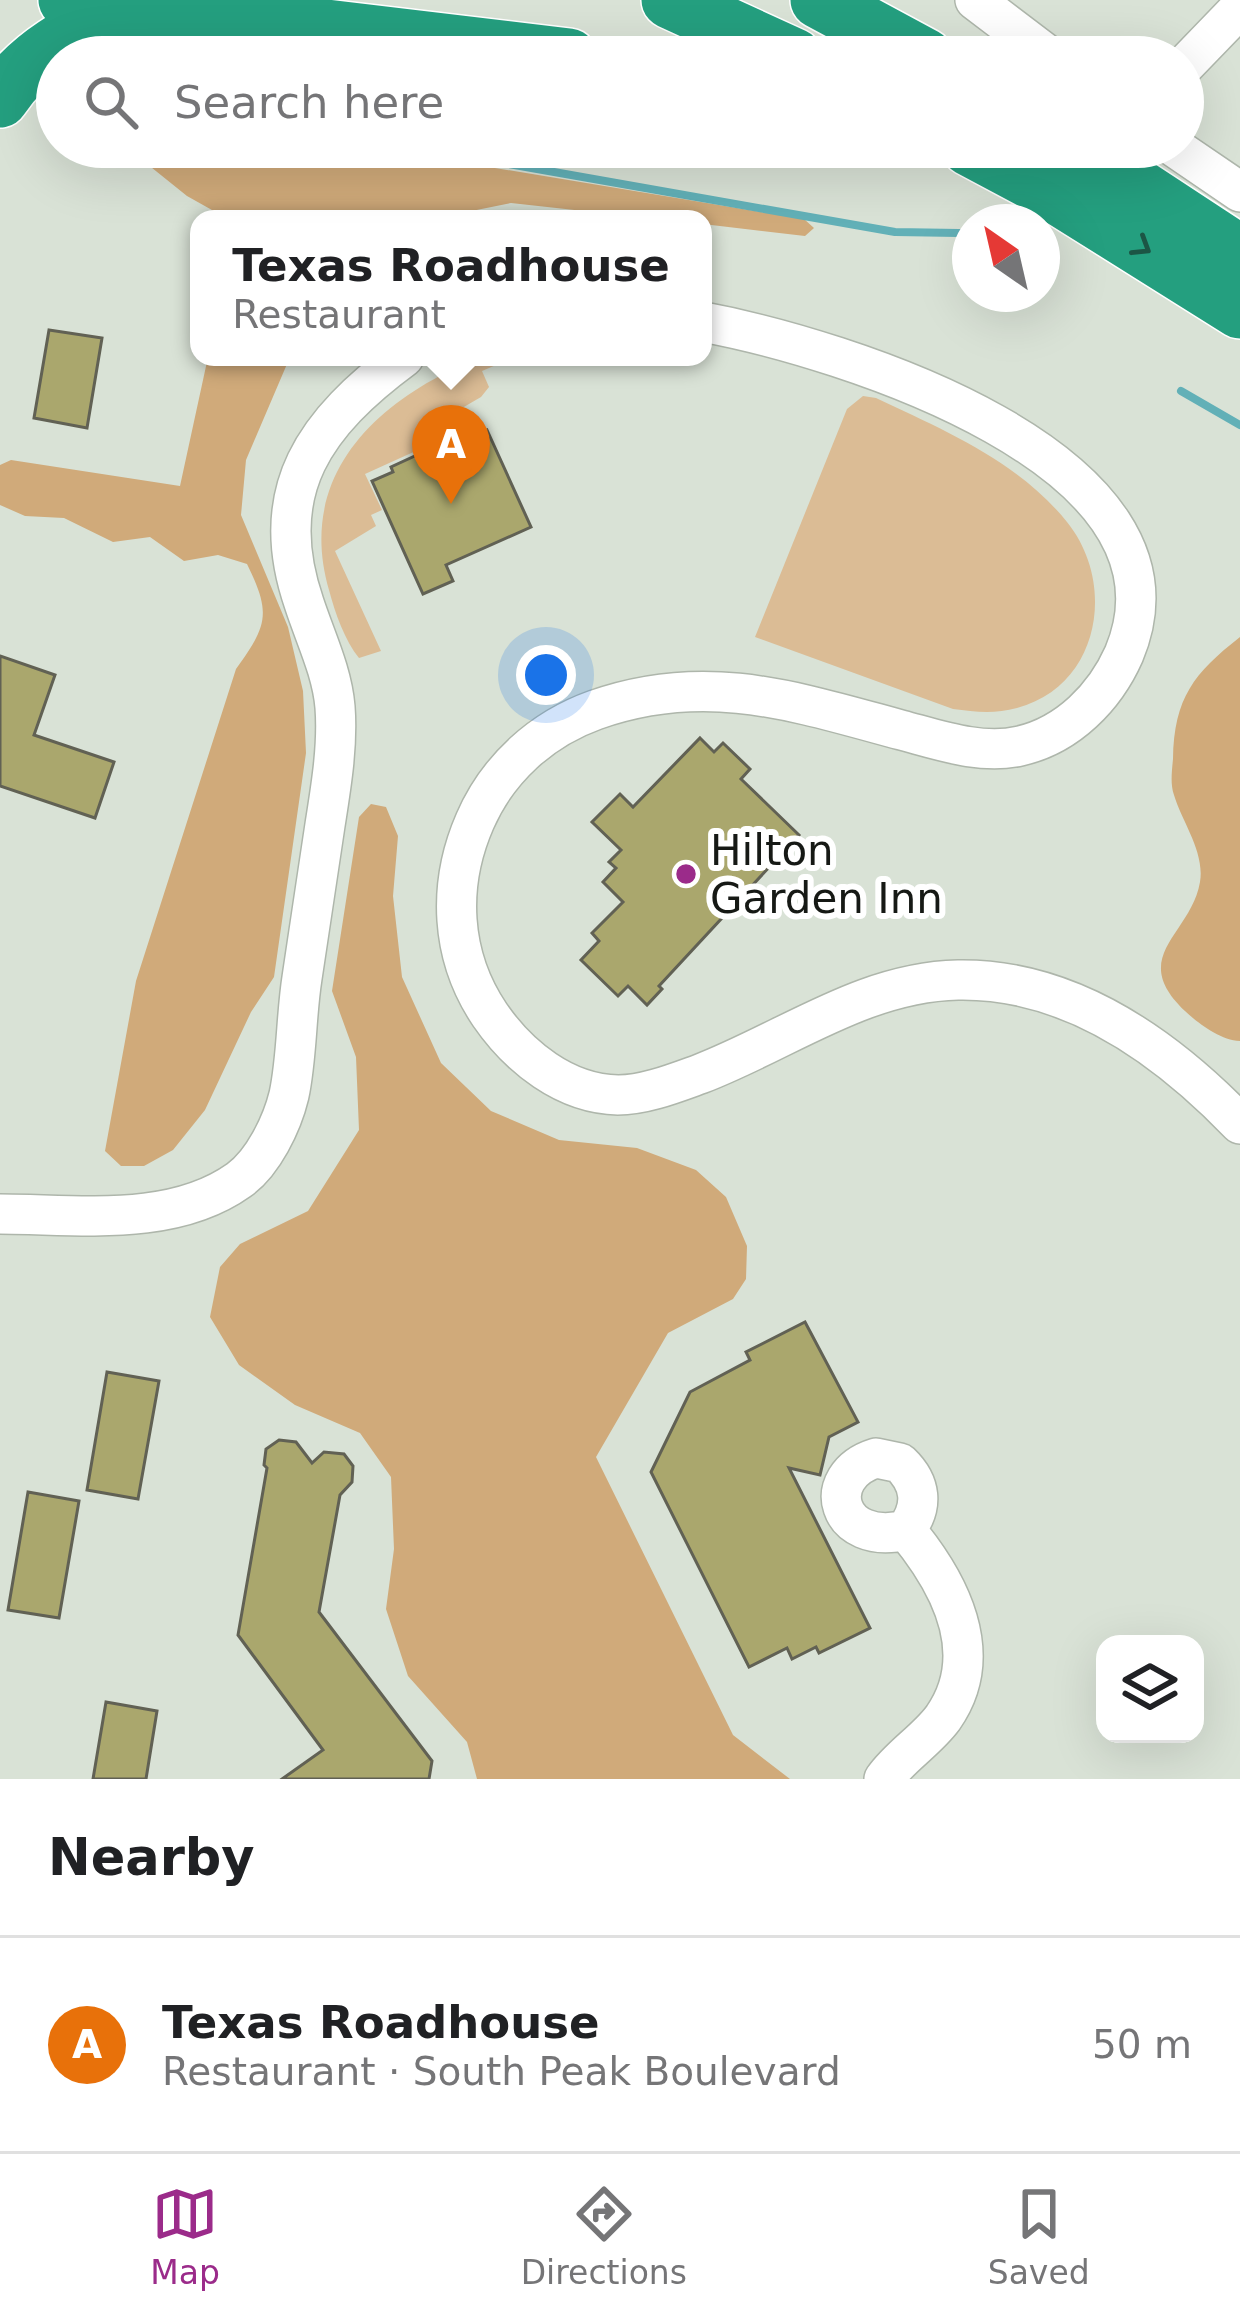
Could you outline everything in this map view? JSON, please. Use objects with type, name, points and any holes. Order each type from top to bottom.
[{"type":"highway","points":[[67,0],[123,10],[408,36]]},
{"type":"highway","points":[[670,0],[748,36]]},
{"type":"highway","points":[[819,0],[886,36]]},
{"type":"highway","points":[[901,0],[945,36]]},
{"type":"highway","points":[[68,36],[123,10]]},
{"type":"highway","points":[[0,100],[14,78],[36,58]]},
{"type":"highway","points":[[1085,168],[1240,310]]},
{"type":"highway","points":[[1089,168],[1240,254]]},
{"type":"street","points":[[975,0],[1022,36]]},
{"type":"street","points":[[1204,46],[1240,8]]},
{"type":"street","points":[[1204,167],[1240,192]]},
{"type":"street","points":[[712,324],[836,356],[946,398],[1077,480],[1115,525],[1134,574],[1135,627],[1113,680],[1075,721],[1020,746],[965,747],[748,692],[690,689],[630,698],[567,720],[519,755],[485,800],[460,856],[455,913],[464,966],[490,1016],[528,1059],[568,1085],[619,1095],[708,1071],[888,990],[959,980],[1024,987],[1128,1029],[1195,1077],[1240,1124]]},
{"type":"street","points":[[0,1214],[134,1214],[197,1203],[242,1179],[271,1143],[289,1096],[295,1024],[332,777],[335,706],[322,650],[302,599],[289,532],[299,473],[335,414],[393,366]]},
{"type":"street","points":[[884,1779],[944,1717],[964,1656],[956,1611],[922,1549],[906,1530]]},
{"type":"shaded area","points":[[152,168],[495,168],[804,219],[814,228],[805,236],[712,225],[712,210],[574,210],[511,203],[476,210],[212,210]]},
{"type":"shaded area","points":[[206,366],[286,366],[246,460],[241,515],[288,627],[303,691],[306,753],[274,977],[251,1012],[205,1110],[173,1150],[144,1166],[121,1166],[105,1151],[136,981],[236,669],[255,641],[263,607],[247,564],[218,555],[184,561],[150,537],[113,542],[64,518],[25,516],[0,505],[0,465],[11,460],[180,486]]},
{"type":"shaded area","points":[[461,366],[494,366],[482,371],[489,387],[481,397],[433,425],[440,440],[365,474],[382,510],[371,515],[376,526],[335,551],[381,651],[359,658],[329,590],[322,548],[324,510],[336,475],[354,445],[380,417]]},
{"type":"shaded area","points":[[863,396],[928,422],[1003,465],[1048,501],[1083,547],[1092,574],[1092,630],[1067,678],[1045,696],[1001,711],[953,709],[755,637],[847,409]]},
{"type":"shaded area","points":[[1240,637],[1240,1041],[1218,1034],[1191,1016],[1169,992],[1162,960],[1194,901],[1201,871],[1172,786],[1177,719],[1199,675]]},
{"type":"shaded area","points":[[371,804],[386,807],[398,836],[393,896],[402,977],[441,1063],[491,1111],[559,1140],[637,1148],[696,1170],[726,1197],[747,1246],[746,1279],[733,1299],[668,1333],[596,1457],[733,1735],[790,1779],[477,1779],[467,1742],[408,1676],[386,1609],[394,1549],[391,1477],[360,1433],[295,1405],[239,1365],[210,1317],[220,1267],[240,1244],[308,1211],[359,1130],[356,1057],[332,991],[359,817]]},
{"type":"building","points":[[49,330],[102,338],[87,428],[34,418]]},
{"type":"building","points":[[487,430],[531,527],[446,565],[453,581],[423,594],[372,481],[443,443],[445,448]]},
{"type":"building","points":[[0,656],[55,675],[34,735],[114,762],[95,818],[0,786]]},
{"type":"building","name":"Hilton Garden Inn","points":[[700,738],[714,752],[723,743],[750,769],[741,779],[799,835],[659,986],[662,989],[647,1005],[628,986],[618,996],[581,960],[599,941],[592,933],[623,902],[603,882],[616,868],[609,862],[621,850],[592,822],[620,794],[633,807]]},
{"type":"building","points":[[805,1322],[858,1422],[829,1437],[820,1475],[789,1468],[870,1628],[819,1653],[816,1647],[792,1659],[787,1648],[749,1667],[651,1472],[690,1392],[750,1360],[746,1352]]},
{"type":"building","points":[[107,1372],[159,1381],[138,1499],[87,1490]]},
{"type":"building","points":[[279,1440],[296,1442],[312,1463],[324,1452],[344,1454],[353,1466],[352,1482],[340,1495],[319,1612],[432,1761],[429,1779],[282,1779],[323,1750],[238,1635],[267,1468],[266,1449]]},
{"type":"building","points":[[28,1492],[79,1501],[59,1618],[8,1610]]},
{"type":"building","points":[[106,1702],[157,1711],[146,1779],[93,1779]]},
{"type":"waterway","points":[[531,168],[895,232],[952,233]]},
{"type":"waterway","points":[[1181,391],[1240,425]]},
{"type":"place","name":"Texas Roadhouse","points":[[451,504]]},
{"type":"place","name":"Hilton Garden Inn","points":[[686,874]]}]
